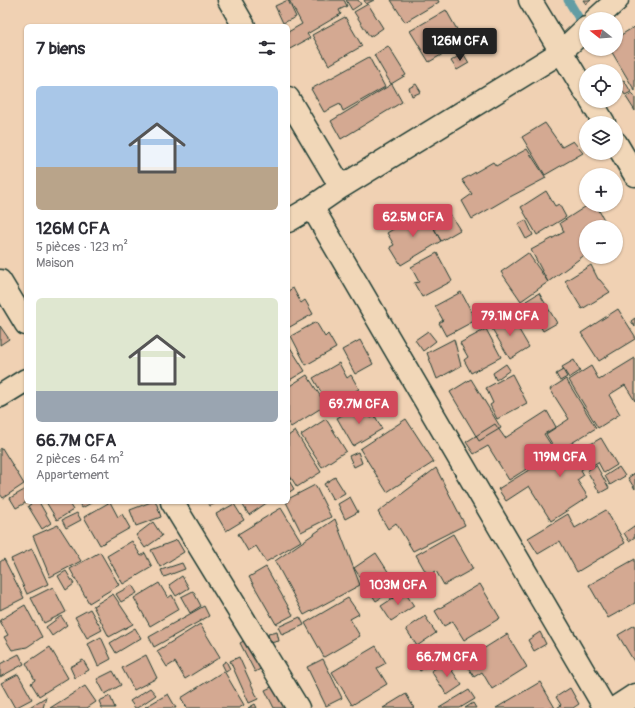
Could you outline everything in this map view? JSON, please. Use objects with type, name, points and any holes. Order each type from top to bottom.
[{"type":"street","points":[[229,0],[243,24]]},
{"type":"street","points":[[530,0],[579,82]]},
{"type":"street","points":[[604,12],[617,0]]},
{"type":"street","points":[[290,220],[561,52],[579,35]]},
{"type":"street","points":[[290,101],[341,187]]},
{"type":"street","points":[[623,155],[635,175]]},
{"type":"street","points":[[312,206],[605,708]]},
{"type":"street","points":[[0,281],[24,321]]},
{"type":"street","points":[[0,396],[24,381]]},
{"type":"street","points":[[173,504],[298,708]]},
{"type":"street","points":[[615,708],[635,695]]},
{"type":"building","points":[[288,0],[296,17],[283,23],[275,6]]},
{"type":"building","points":[[289,0],[344,0],[347,6],[339,10],[341,14],[307,34],[310,38],[290,49],[290,31],[302,24]]},
{"type":"building","points":[[346,0],[358,0],[361,4],[352,10]]},
{"type":"building","points":[[364,0],[374,0],[366,4]]},
{"type":"building","points":[[391,0],[438,0],[439,2],[405,22]]},
{"type":"building","points":[[583,0],[591,0],[586,4]]},
{"type":"building","points":[[368,4],[383,28],[370,37],[354,12]]},
{"type":"building","points":[[446,10],[464,42],[429,62],[410,31]]},
{"type":"building","points":[[345,17],[362,46],[329,65],[312,35]]},
{"type":"building","points":[[634,27],[635,29],[635,91],[623,71],[623,64],[619,64],[614,56],[623,56],[623,34]]},
{"type":"building","points":[[388,46],[406,75],[391,84],[374,55]]},
{"type":"building","points":[[463,53],[469,63],[457,70],[451,61]]},
{"type":"building","points":[[369,57],[385,87],[343,111],[340,104],[324,112],[311,89]]},
{"type":"building","points":[[623,80],[631,92],[625,95],[623,92]]},
{"type":"building","points":[[392,84],[402,102],[341,139],[331,121]]},
{"type":"building","points":[[416,84],[421,92],[412,96],[409,88]]},
{"type":"building","points":[[632,93],[635,98],[635,111],[626,97]]},
{"type":"building","points":[[545,123],[562,147],[573,141],[579,148],[579,155],[545,175],[522,137]]},
{"type":"building","points":[[527,149],[546,178],[472,219],[462,201],[472,194],[462,180],[493,162],[496,166]]},
{"type":"building","points":[[546,191],[555,206],[559,204],[566,217],[537,235],[521,207]]},
{"type":"building","points":[[424,210],[441,241],[401,265],[390,247],[394,245],[387,233]]},
{"type":"building","points":[[579,211],[579,212],[600,212],[604,220],[579,220],[579,259],[548,282],[531,250],[564,232],[560,223]]},
{"type":"building","points":[[450,214],[460,230],[441,241],[432,225]]},
{"type":"building","points":[[526,220],[533,235],[526,239],[518,224]]},
{"type":"building","points":[[437,253],[452,281],[422,297],[414,283],[419,282],[411,267]]},
{"type":"building","points":[[528,253],[548,282],[521,301],[501,272]]},
{"type":"building","points":[[591,265],[598,279],[610,292],[582,309],[565,281]]},
{"type":"building","points":[[293,288],[301,303],[305,300],[313,314],[290,327],[290,290]]},
{"type":"building","points":[[461,292],[476,320],[446,336],[439,323],[443,320],[435,306]]},
{"type":"building","points":[[539,293],[557,323],[543,331],[526,301]]},
{"type":"building","points":[[618,309],[635,336],[635,339],[599,361],[581,333]]},
{"type":"building","points":[[511,316],[529,347],[510,359],[491,327]]},
{"type":"building","points":[[635,318],[635,327],[631,321]]},
{"type":"building","points":[[316,322],[325,337],[328,334],[336,348],[306,365],[291,336]]},
{"type":"building","points":[[0,326],[9,339],[0,345]]},
{"type":"building","points":[[486,329],[501,357],[471,373],[464,360],[468,357],[460,343]]},
{"type":"building","points":[[428,331],[436,341],[423,351],[415,340]]},
{"type":"building","points":[[454,339],[461,366],[437,379],[427,353]]},
{"type":"building","points":[[360,340],[373,364],[355,374],[342,350]]},
{"type":"building","points":[[290,347],[305,371],[290,380]]},
{"type":"building","points":[[635,358],[635,401],[625,385],[609,395],[620,414],[598,428],[569,380],[591,366],[599,380]]},
{"type":"building","points":[[574,360],[580,371],[569,378],[562,367]]},
{"type":"building","points":[[339,363],[347,378],[351,375],[359,389],[329,406],[313,378]]},
{"type":"building","points":[[506,364],[510,370],[496,380],[493,373]]},
{"type":"building","points":[[563,370],[567,377],[560,381],[556,374]]},
{"type":"building","points":[[512,374],[527,403],[497,419],[490,405],[493,403],[486,388]]},
{"type":"building","points":[[307,375],[326,405],[291,427],[290,426],[290,386]]},
{"type":"building","points":[[471,379],[501,428],[479,441],[450,392]]},
{"type":"building","points":[[566,379],[596,428],[557,452],[546,434],[569,419],[550,389]]},
{"type":"building","points":[[362,404],[371,418],[375,416],[382,429],[353,446],[337,418]]},
{"type":"building","points":[[547,411],[556,427],[544,434],[555,451],[509,480],[488,446],[474,454],[466,442],[495,424],[505,438]]},
{"type":"building","points":[[326,419],[346,451],[322,467],[301,435]]},
{"type":"building","points":[[406,419],[434,462],[387,492],[360,449]]},
{"type":"building","points":[[295,431],[321,472],[297,487],[290,476],[290,435]]},
{"type":"building","points":[[601,438],[617,465],[604,473],[598,462],[581,470],[584,475],[577,480],[588,497],[551,521],[529,486],[506,501],[498,489],[568,446],[578,462],[582,460],[577,452]]},
{"type":"building","points":[[2,448],[24,484],[3,498],[0,494],[0,449]]},
{"type":"building","points":[[358,452],[362,463],[354,467],[349,456]]},
{"type":"building","points":[[596,465],[609,488],[600,493],[587,471]]},
{"type":"building","points":[[619,467],[625,476],[610,485],[605,476]]},
{"type":"building","points":[[436,468],[465,525],[413,551],[396,523],[388,529],[378,512]]},
{"type":"building","points":[[635,473],[635,489],[628,478]]},
{"type":"building","points":[[335,477],[345,493],[333,500],[324,484]]},
{"type":"building","points":[[290,482],[294,489],[290,492]]},
{"type":"building","points":[[315,485],[331,517],[301,532],[287,504],[290,504],[290,498]]},
{"type":"building","points":[[24,490],[24,504],[16,508],[10,498]]},
{"type":"building","points":[[350,497],[358,512],[345,519],[338,504]]},
{"type":"building","points":[[31,504],[40,504],[51,523],[42,529],[28,506]]},
{"type":"building","points":[[47,504],[69,504],[73,510],[57,520]]},
{"type":"building","points":[[79,504],[89,504],[82,508]]},
{"type":"building","points":[[107,504],[111,504],[118,517],[122,514],[130,528],[100,545],[84,517]]},
{"type":"building","points":[[146,504],[157,504],[161,517],[136,526],[130,510]]},
{"type":"building","points":[[234,504],[244,520],[226,531],[216,514]]},
{"type":"building","points":[[242,504],[265,504],[249,515]]},
{"type":"building","points":[[281,508],[301,541],[266,562],[256,546],[248,551],[238,534]]},
{"type":"building","points":[[606,510],[625,543],[577,572],[560,541],[538,554],[528,538],[568,514],[575,528]]},
{"type":"building","points":[[77,513],[81,520],[66,528],[62,520]]},
{"type":"building","points":[[335,519],[360,585],[304,615],[275,561]]},
{"type":"building","points":[[153,522],[162,536],[145,548],[136,535]]},
{"type":"building","points":[[58,525],[81,561],[50,577],[33,536]]},
{"type":"building","points":[[634,526],[635,537],[629,541],[624,533]]},
{"type":"building","points":[[453,534],[473,569],[444,585],[436,571],[428,576],[416,555]]},
{"type":"building","points":[[177,540],[184,552],[160,567],[151,550]]},
{"type":"building","points":[[132,541],[141,556],[145,553],[152,567],[123,584],[107,556]]},
{"type":"building","points":[[32,549],[48,584],[27,594],[11,559]]},
{"type":"building","points":[[100,552],[119,585],[89,603],[70,569]]},
{"type":"building","points":[[376,553],[398,587],[376,601],[354,568]]},
{"type":"building","points":[[4,559],[24,598],[0,610],[0,562]]},
{"type":"building","points":[[635,559],[635,603],[608,618],[589,585]]},
{"type":"building","points":[[182,563],[185,569],[164,577],[161,570]]},
{"type":"building","points":[[266,567],[293,615],[276,624],[249,577]]},
{"type":"building","points":[[66,571],[74,584],[66,590],[58,576]]},
{"type":"building","points":[[182,576],[189,588],[176,596],[169,585]]},
{"type":"building","points":[[159,583],[168,598],[172,595],[179,609],[150,626],[134,598]]},
{"type":"building","points":[[480,584],[500,618],[464,640],[453,621],[444,626],[435,611]]},
{"type":"building","points":[[132,585],[137,593],[121,602],[116,594]]},
{"type":"building","points":[[53,587],[66,612],[44,623],[31,598]]},
{"type":"building","points":[[193,591],[201,606],[190,613],[181,597]]},
{"type":"building","points":[[404,591],[414,606],[391,621],[381,606]]},
{"type":"building","points":[[113,594],[133,624],[109,637],[93,606]]},
{"type":"building","points":[[348,598],[359,614],[350,619],[360,636],[324,657],[305,623]]},
{"type":"building","points":[[25,605],[42,637],[27,647],[12,650],[4,637],[8,635],[0,620]]},
{"type":"building","points":[[204,606],[209,616],[154,647],[149,637]]},
{"type":"building","points":[[90,609],[102,630],[87,638],[75,617]]},
{"type":"building","points":[[61,616],[67,625],[52,636],[46,627]]},
{"type":"building","points":[[425,616],[436,633],[417,646],[406,629]]},
{"type":"building","points":[[300,617],[304,625],[282,635],[278,627]]},
{"type":"building","points":[[200,624],[220,657],[185,679],[175,662],[167,667],[157,651]]},
{"type":"building","points":[[635,625],[635,663],[618,635]]},
{"type":"building","points":[[135,628],[141,638],[116,653],[110,643]]},
{"type":"building","points":[[277,632],[279,641],[270,643],[268,634]]},
{"type":"building","points":[[540,632],[546,644],[534,651],[528,640]]},
{"type":"building","points":[[507,634],[527,667],[492,689],[482,672],[474,677],[464,661]]},
{"type":"building","points":[[101,637],[111,659],[98,666],[88,644]]},
{"type":"building","points":[[251,637],[266,666],[255,672],[240,643]]},
{"type":"building","points":[[438,644],[444,654],[420,671],[413,661]]},
{"type":"building","points":[[376,646],[386,663],[377,668],[387,684],[352,705],[332,672]]},
{"type":"building","points":[[50,647],[68,678],[39,696],[31,683],[35,680],[26,663]]},
{"type":"building","points":[[19,654],[24,664],[0,677],[0,664]]},
{"type":"building","points":[[146,655],[157,678],[134,690],[122,668]]},
{"type":"building","points":[[239,657],[258,699],[249,703],[230,661]]},
{"type":"building","points":[[323,659],[342,698],[326,706],[307,667]]},
{"type":"building","points":[[83,660],[89,670],[75,678],[70,667]]},
{"type":"building","points":[[226,661],[230,669],[226,672],[222,664]]},
{"type":"building","points":[[446,662],[462,685],[447,695],[431,671]]},
{"type":"building","points":[[113,671],[121,685],[105,694],[97,679]]},
{"type":"building","points":[[224,671],[244,705],[239,708],[187,708],[181,698]]},
{"type":"building","points":[[18,674],[32,699],[15,708],[1,683]]},
{"type":"building","points":[[540,682],[555,708],[496,708]]},
{"type":"building","points":[[280,683],[292,708],[274,708],[265,690]]},
{"type":"building","points":[[85,686],[96,702],[87,708],[50,708]]},
{"type":"building","points":[[150,688],[156,695],[135,708],[130,701]]},
{"type":"building","points":[[570,688],[579,704],[573,708],[557,708],[561,705],[556,697]]},
{"type":"building","points":[[469,690],[475,699],[460,708],[439,708]]},
{"type":"building","points":[[168,694],[176,708],[145,707]]},
{"type":"building","points":[[406,694],[414,708],[383,708]]},
{"type":"building","points":[[110,696],[115,708],[102,708],[99,701]]},
{"type":"building","points":[[46,697],[43,708],[28,708]]},
{"type":"building","points":[[473,703],[476,708],[465,708]]},
{"type":"building","points":[[255,704],[257,708],[248,708]]},
{"type":"waterway","points":[[568,0],[579,18]]}]
